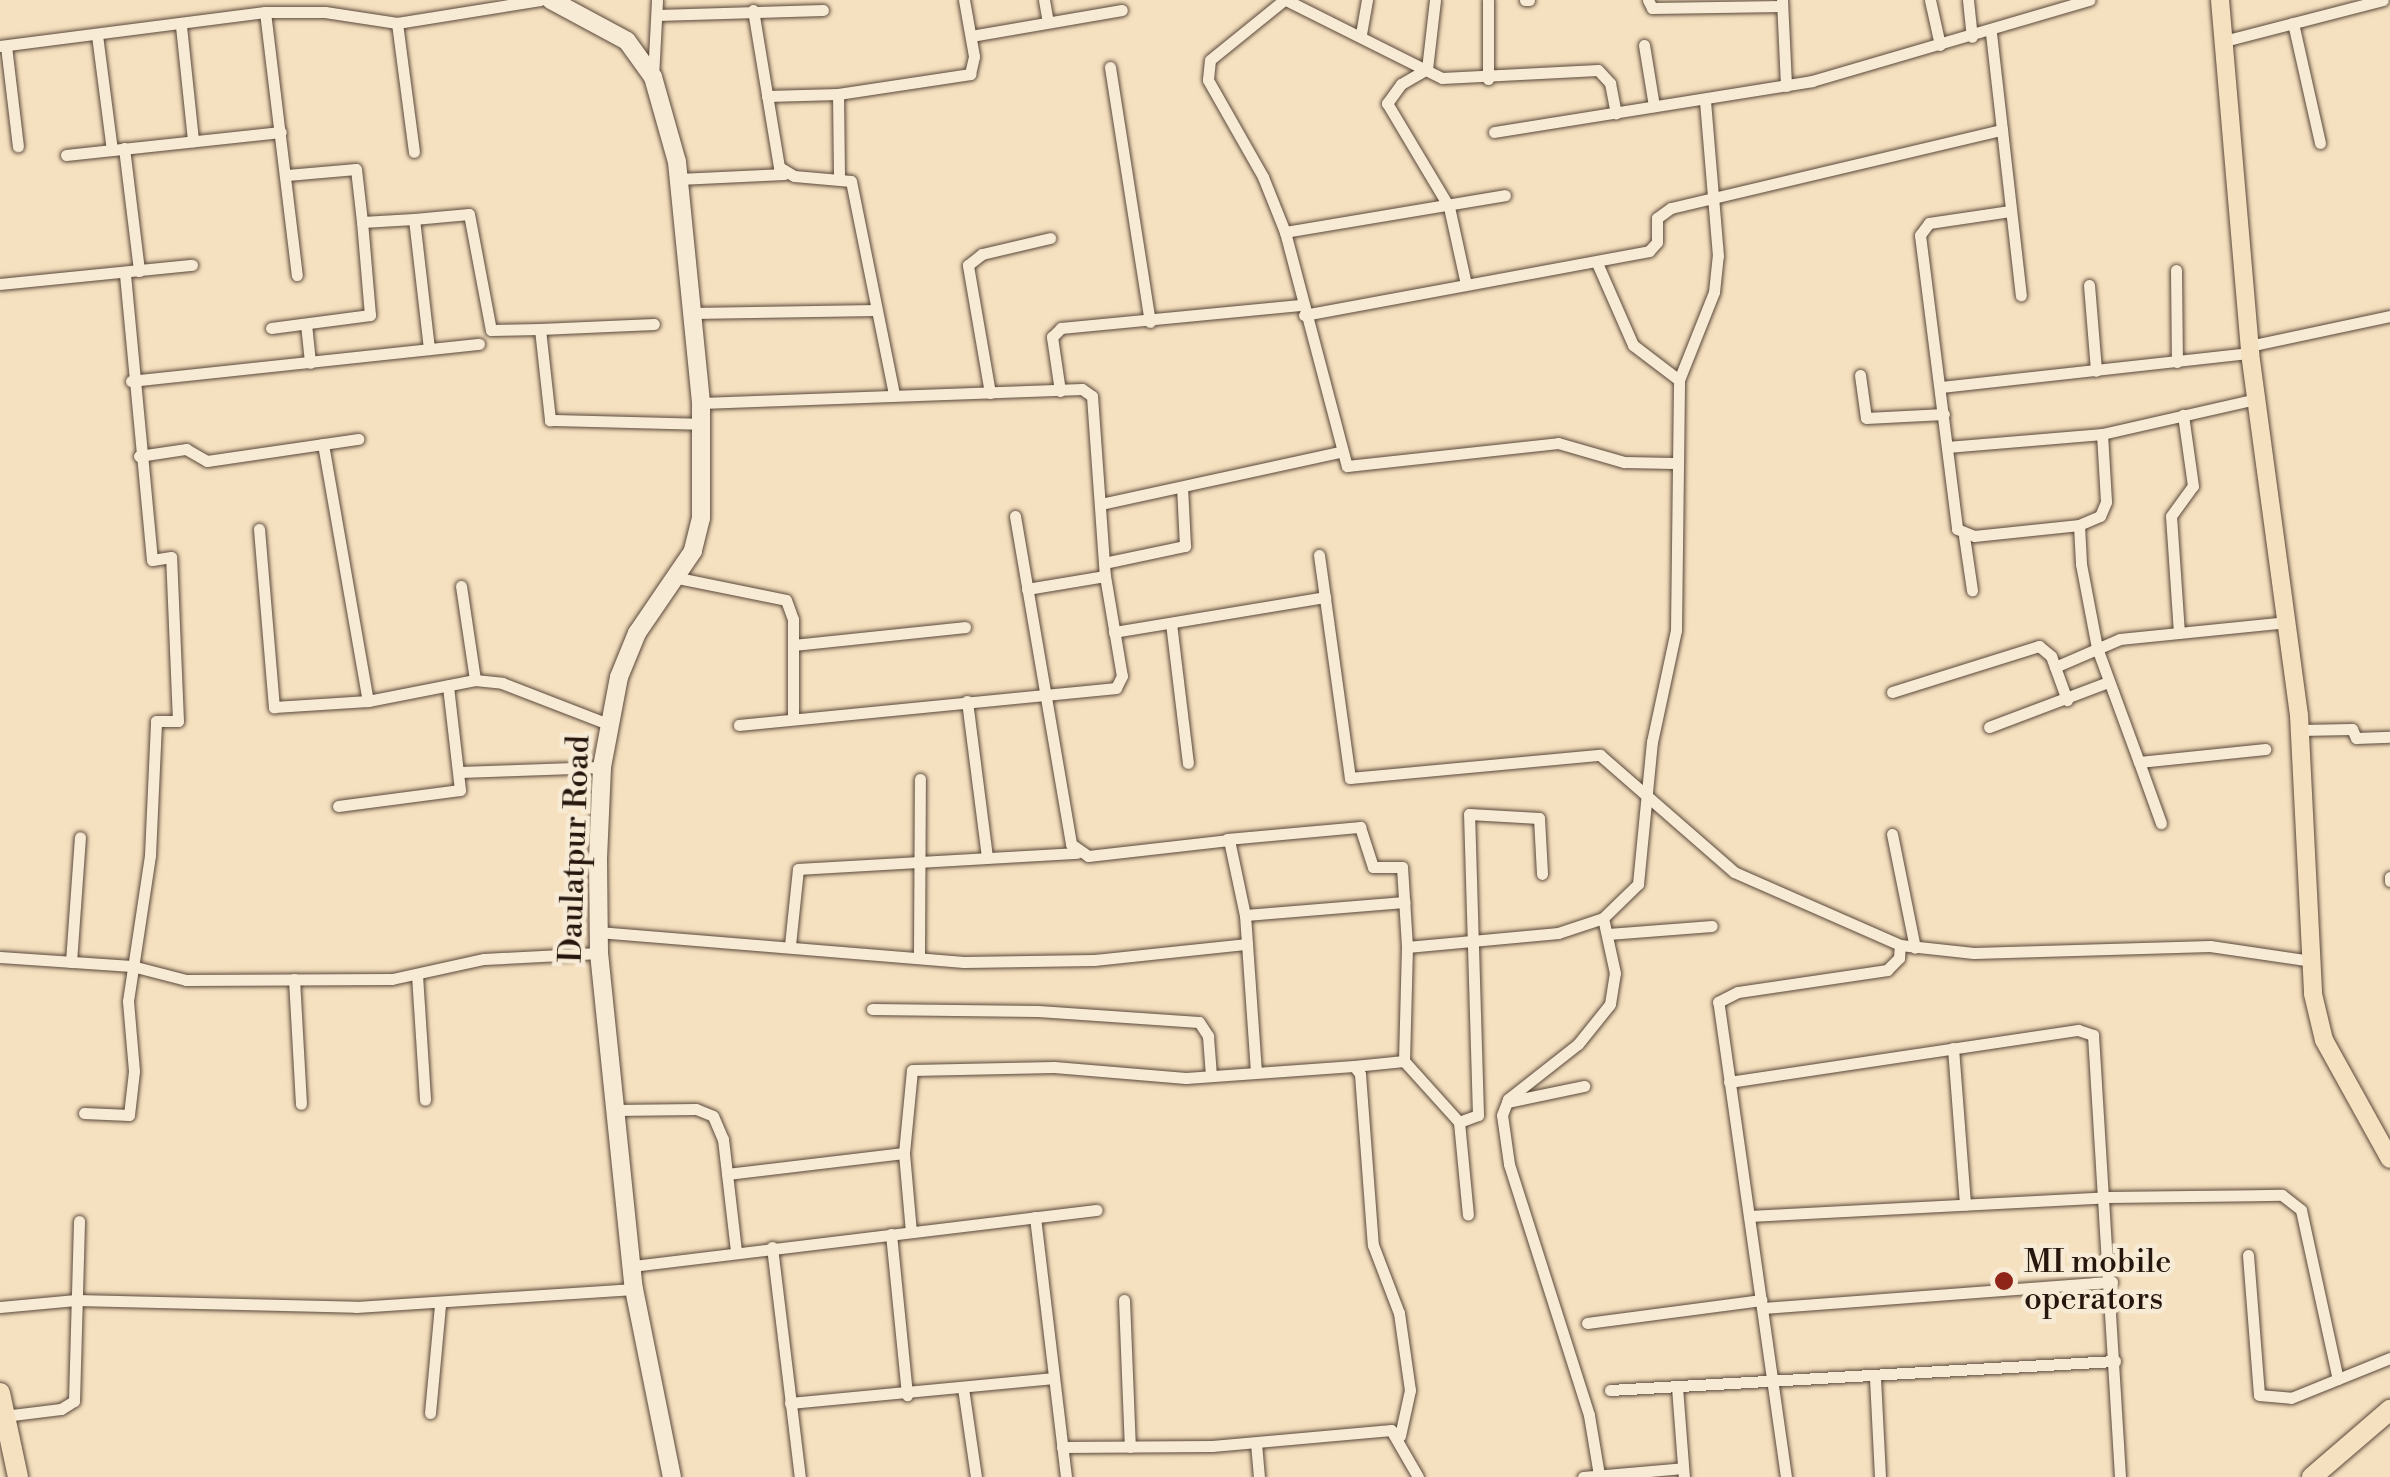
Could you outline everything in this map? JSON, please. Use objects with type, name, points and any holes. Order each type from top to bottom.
[{"type":"highway","points":[[0,1393],[18,1477]]},
{"type":"highway","points":[[2312,1477],[2390,1410]]},
{"type":"highway","points":[[2328,1477],[2390,1424]]},
{"type":"main road","points":[[2220,0],[2250,350],[2300,730],[2311,961],[2324,1040],[2390,1158]]},
{"type":"street","points":[[241,0],[242,16]]},
{"type":"street","points":[[18,146],[3,46],[181,26],[265,12],[324,12],[397,23],[540,0]]},
{"type":"street","name":"Daulatpur Road","points":[[551,0],[574,6],[627,42],[653,77],[678,180],[701,404],[701,518],[678,578],[637,634],[608,724],[602,768],[598,932],[614,1110],[634,1289],[672,1477]]},
{"type":"street","points":[[653,77],[657,0]]},
{"type":"street","points":[[767,96],[838,94],[970,74],[971,36],[964,0]]},
{"type":"street","points":[[1044,0],[1048,22]]},
{"type":"street","points":[[1616,113],[1610,83],[1598,70],[1460,82],[1285,0],[1206,66],[1284,232],[1340,452],[1347,466],[1357,468],[1558,444],[1624,462],[1674,463]]},
{"type":"street","points":[[1361,34],[1366,0]]},
{"type":"street","points":[[1427,69],[1435,0]]},
{"type":"street","points":[[1488,0],[1488,79]]},
{"type":"street","points":[[1648,0],[1652,8],[1782,3],[1786,86]]},
{"type":"street","points":[[1930,0],[1940,44]]},
{"type":"street","points":[[1968,0],[1972,37]]},
{"type":"street","points":[[1494,132],[1654,106],[1705,102],[1786,86],[1991,33],[2089,0]]},
{"type":"street","points":[[2224,41],[2382,0]]},
{"type":"street","points":[[753,10],[784,174]]},
{"type":"street","points":[[657,16],[823,10]]},
{"type":"street","points":[[971,36],[1122,10]]},
{"type":"street","points":[[265,12],[298,275]]},
{"type":"street","points":[[397,23],[414,152]]},
{"type":"street","points":[[2293,23],[2320,143]]},
{"type":"street","points":[[181,26],[193,141]]},
{"type":"street","points":[[1991,33],[2021,295]]},
{"type":"street","points":[[84,1113],[129,1115],[132,966],[150,856],[156,721],[178,720],[171,558],[152,560],[132,381],[132,272],[118,149],[97,35]]},
{"type":"street","points":[[1644,45],[1654,106]]},
{"type":"street","points":[[1110,67],[1150,322]]},
{"type":"street","points":[[1427,69],[1400,84],[1387,103],[1448,207],[1466,284]]},
{"type":"street","points":[[838,94],[839,176]]},
{"type":"street","points":[[1407,947],[1478,944],[1558,934],[1603,918],[1638,884],[1652,742],[1676,630],[1674,463],[1678,380],[1714,292],[1718,194],[1705,102]]},
{"type":"street","points":[[1060,391],[1054,332],[1302,310],[1597,262],[1655,248],[1662,212],[1718,194],[2002,130]]},
{"type":"street","points":[[66,155],[281,132]]},
{"type":"street","points":[[270,328],[370,316],[356,169],[287,174]]},
{"type":"street","points":[[678,180],[784,174],[839,176],[851,181],[894,394]]},
{"type":"street","points":[[1284,232],[1505,195]]},
{"type":"street","points":[[1972,590],[1964,536],[1957,529],[1920,234],[1929,224],[2010,212]]},
{"type":"street","points":[[362,222],[469,214],[492,330],[654,324]]},
{"type":"street","points":[[414,219],[429,350]]},
{"type":"street","points":[[990,393],[968,264],[982,254],[1050,238]]},
{"type":"street","points":[[1597,262],[1633,346],[1678,380]]},
{"type":"street","points":[[0,284],[192,265]]},
{"type":"street","points":[[2176,270],[2177,362]]},
{"type":"street","points":[[2089,285],[2096,371]]},
{"type":"street","points":[[692,313],[876,310]]},
{"type":"street","points":[[1941,387],[2177,362],[2250,350],[2390,316]]},
{"type":"street","points":[[306,324],[310,363]]},
{"type":"street","points":[[540,329],[550,420],[702,424]]},
{"type":"street","points":[[132,381],[479,344]]},
{"type":"street","points":[[1860,376],[1866,418],[1944,414]]},
{"type":"street","points":[[701,404],[1082,389],[1092,396],[1104,570],[1122,676],[1116,688],[739,725]]},
{"type":"street","points":[[1947,447],[2102,434],[2256,399]]},
{"type":"street","points":[[2179,633],[2171,516],[2193,486],[2183,415]]},
{"type":"street","points":[[1964,536],[2079,525],[2100,516],[2106,502],[2102,434]]},
{"type":"street","points":[[139,456],[186,449],[206,462],[358,439]]},
{"type":"street","points":[[323,444],[368,702]]},
{"type":"street","points":[[1101,504],[1340,452]]},
{"type":"street","points":[[1027,589],[1185,546],[1182,487]]},
{"type":"street","points":[[1015,516],[1076,854]]},
{"type":"street","points":[[2079,525],[2098,648],[2161,823]]},
{"type":"street","points":[[259,528],[274,707],[368,702],[475,680],[502,684],[608,724]]},
{"type":"street","points":[[1319,555],[1350,778],[1600,755],[1758,887],[1900,944],[1974,953],[2210,946],[2311,961]]},
{"type":"street","points":[[678,578],[786,600],[794,645],[794,719]]},
{"type":"street","points":[[462,586],[475,680]]},
{"type":"street","points":[[1114,632],[1325,597]]},
{"type":"street","points":[[2055,667],[2098,648],[2179,633],[2287,622]]},
{"type":"street","points":[[1170,623],[1188,763]]},
{"type":"street","points":[[794,645],[965,627]]},
{"type":"street","points":[[1892,692],[2039,646],[2055,667],[2067,700]]},
{"type":"street","points":[[1989,727],[2108,682]]},
{"type":"street","points":[[338,806],[456,793],[460,772],[448,686]]},
{"type":"street","points":[[966,701],[987,857]]},
{"type":"street","points":[[2300,730],[2352,728],[2356,738],[2390,737]]},
{"type":"street","points":[[2139,762],[2266,749]]},
{"type":"street","points":[[460,772],[602,768]]},
{"type":"street","points":[[919,954],[920,780]]},
{"type":"street","points":[[1459,1122],[1478,1115],[1478,944],[1470,814],[1539,818],[1542,874]]},
{"type":"street","points":[[790,945],[798,869],[1076,854],[1360,827],[1373,867],[1402,867],[1407,947],[1404,1061],[1459,1122],[1468,1215]]},
{"type":"street","points":[[1892,834],[1915,948]]},
{"type":"street","points":[[72,962],[80,837]]},
{"type":"street","points":[[1227,840],[1245,915],[1256,1072]]},
{"type":"street","points":[[1245,915],[1404,902]]},
{"type":"street","points":[[1599,1475],[1590,1416],[1509,1164],[1502,1115],[1507,1102],[1578,1044],[1610,1004],[1615,973],[1603,918]]},
{"type":"street","points":[[1608,934],[1712,926]]},
{"type":"street","points":[[598,932],[919,954],[964,962],[1094,960],[1247,944]]},
{"type":"street","points":[[1786,1477],[1717,1011],[1723,996],[1886,970],[1900,958],[1900,944]]},
{"type":"street","points":[[0,957],[132,966],[165,979],[294,979],[417,975],[484,958],[599,954]]},
{"type":"street","points":[[417,975],[424,1100]]},
{"type":"street","points":[[294,979],[300,1104]]},
{"type":"street","points":[[872,1009],[1038,1010],[1200,1022],[1208,1036],[1211,1076]]},
{"type":"street","points":[[1729,1082],[2078,1030],[2093,1034],[2107,1197],[2120,1477]]},
{"type":"street","points":[[1953,1048],[1965,1204]]},
{"type":"street","points":[[911,1232],[904,1153],[912,1070],[1054,1067],[1211,1076],[1404,1061]]},
{"type":"street","points":[[1354,1066],[1360,1074],[1373,1245],[1399,1313],[1410,1390],[1400,1436],[1418,1477]]},
{"type":"street","points":[[1507,1102],[1584,1086]]},
{"type":"street","points":[[614,1110],[704,1110],[718,1122],[736,1252]]},
{"type":"street","points":[[727,1174],[904,1153]]},
{"type":"street","points":[[1749,1216],[2107,1197],[2292,1198],[2304,1225],[2338,1379]]},
{"type":"street","points":[[633,1266],[1097,1210]]},
{"type":"street","points":[[1035,1216],[1066,1477]]},
{"type":"street","points":[[4,1416],[61,1409],[74,1401],[78,1221]]},
{"type":"street","points":[[892,1234],[906,1394]]},
{"type":"street","points":[[772,1247],[800,1477]]},
{"type":"street","points":[[2248,1255],[2259,1395],[2291,1398],[2390,1358]]},
{"type":"street","points":[[1586,1322],[1762,1304],[2112,1282]]},
{"type":"street","points":[[0,1307],[76,1300],[440,1305],[634,1289]]},
{"type":"street","points":[[1124,1300],[1130,1447]]},
{"type":"street","points":[[430,1413],[440,1305]]},
{"type":"street","points":[[1610,1390],[1875,1378],[2115,1361]]},
{"type":"street","points":[[790,1403],[1054,1378]]},
{"type":"street","points":[[1875,1378],[1880,1477]]},
{"type":"street","points":[[1583,1477],[1684,1472],[1676,1386]]},
{"type":"street","points":[[964,1388],[975,1477]]},
{"type":"street","points":[[1062,1447],[1256,1442],[1374,1428],[1400,1436]]},
{"type":"street","points":[[1256,1442],[1259,1477]]},
{"type":"place","name":"MI mobile operators","points":[[2004,1281]]}]
